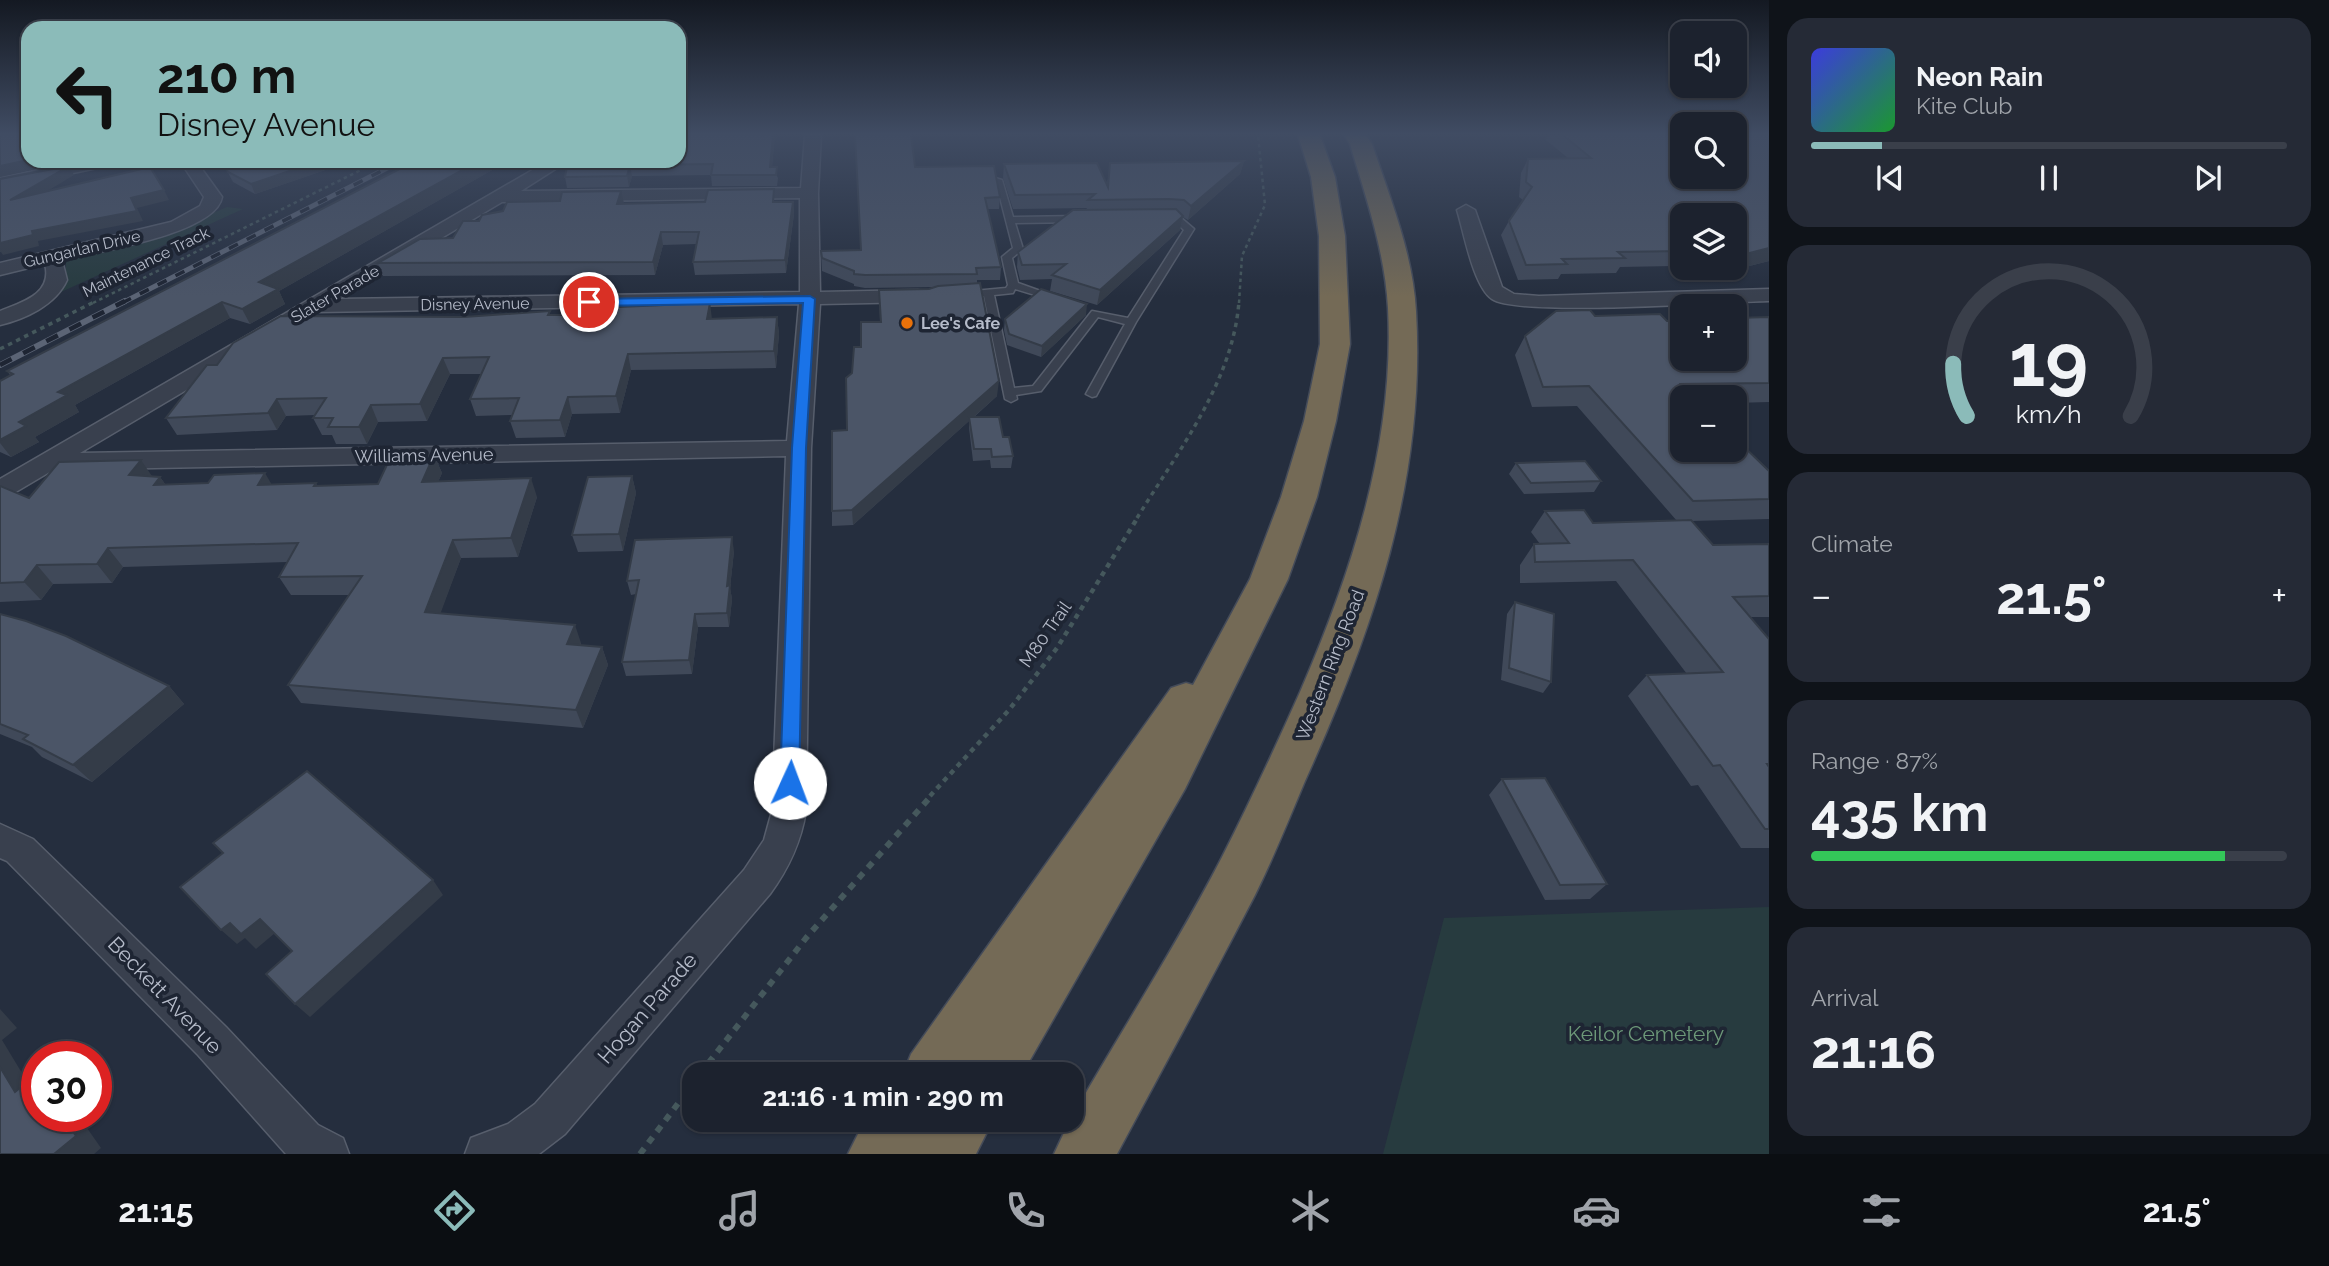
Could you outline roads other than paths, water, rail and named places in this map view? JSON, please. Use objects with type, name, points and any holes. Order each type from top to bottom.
[{"type":"highway","points":[[997,1062],[1169,775],[1269,579],[1299,497],[1335,344],[1332,236],[1324,189]]},
{"type":"highway","name":"Western Ring Road","points":[[1084,1154],[1238,877],[1300,743],[1354,613],[1380,520],[1398,435],[1402,309],[1394,251],[1374,189]]},
{"type":"highway","points":[[938,1062],[1269,579]]},
{"type":"highway","points":[[1111,1154],[1238,877]]},
{"type":"highway","points":[[878,1154],[892,1132]]},
{"type":"highway","points":[[942,1154],[956,1132]]},
{"type":"street","name":"Gungarlan Drive","points":[[0,269],[164,230],[195,218],[212,203],[207,189]]},
{"type":"street","name":"Slater Parade","points":[[0,490],[515,189]]},
{"type":"street","points":[[799,448],[810,299],[808,189]]},
{"type":"street","points":[[502,197],[808,192]]},
{"type":"street","points":[[1466,210],[1489,283],[1495,292],[1504,297],[1539,302],[1769,295]]},
{"type":"street","points":[[0,319],[31,304],[51,289],[57,274],[52,257]]},
{"type":"street","name":"Disney Avenue","points":[[315,306],[928,295]]},
{"type":"street","points":[[1504,297],[1509,321]]},
{"type":"street","name":"Williams Avenue","points":[[48,462],[799,448]]},
{"type":"street","name":"Hogan Parade","points":[[487,1154],[523,1139],[550,1119],[778,855],[784,838],[789,797],[799,448]]},
{"type":"street","name":"Beckett Avenue","points":[[0,840],[20,850],[153,982],[303,1140],[327,1154]]},
{"type":"lane","points":[[953,295],[1009,291],[1013,285],[1007,257],[1018,249],[1000,189]]},
{"type":"lane","points":[[1092,394],[1131,322],[1189,229],[1177,219],[1153,218]]},
{"type":"lane","points":[[1011,220],[1089,219]]},
{"type":"lane","points":[[1013,285],[1064,302]]},
{"type":"lane","points":[[989,294],[1010,396],[1037,389],[1091,312],[1131,322]]},
{"type":"railway","points":[[122,303],[346,189]]},
{"type":"railway","points":[[0,365],[125,301]]},
{"type":"place","name":"Lee's Cafe","points":[[907,323]]},
{"type":"park label","name":"Keilor Cemetery","points":[[1646,1033]]}]
